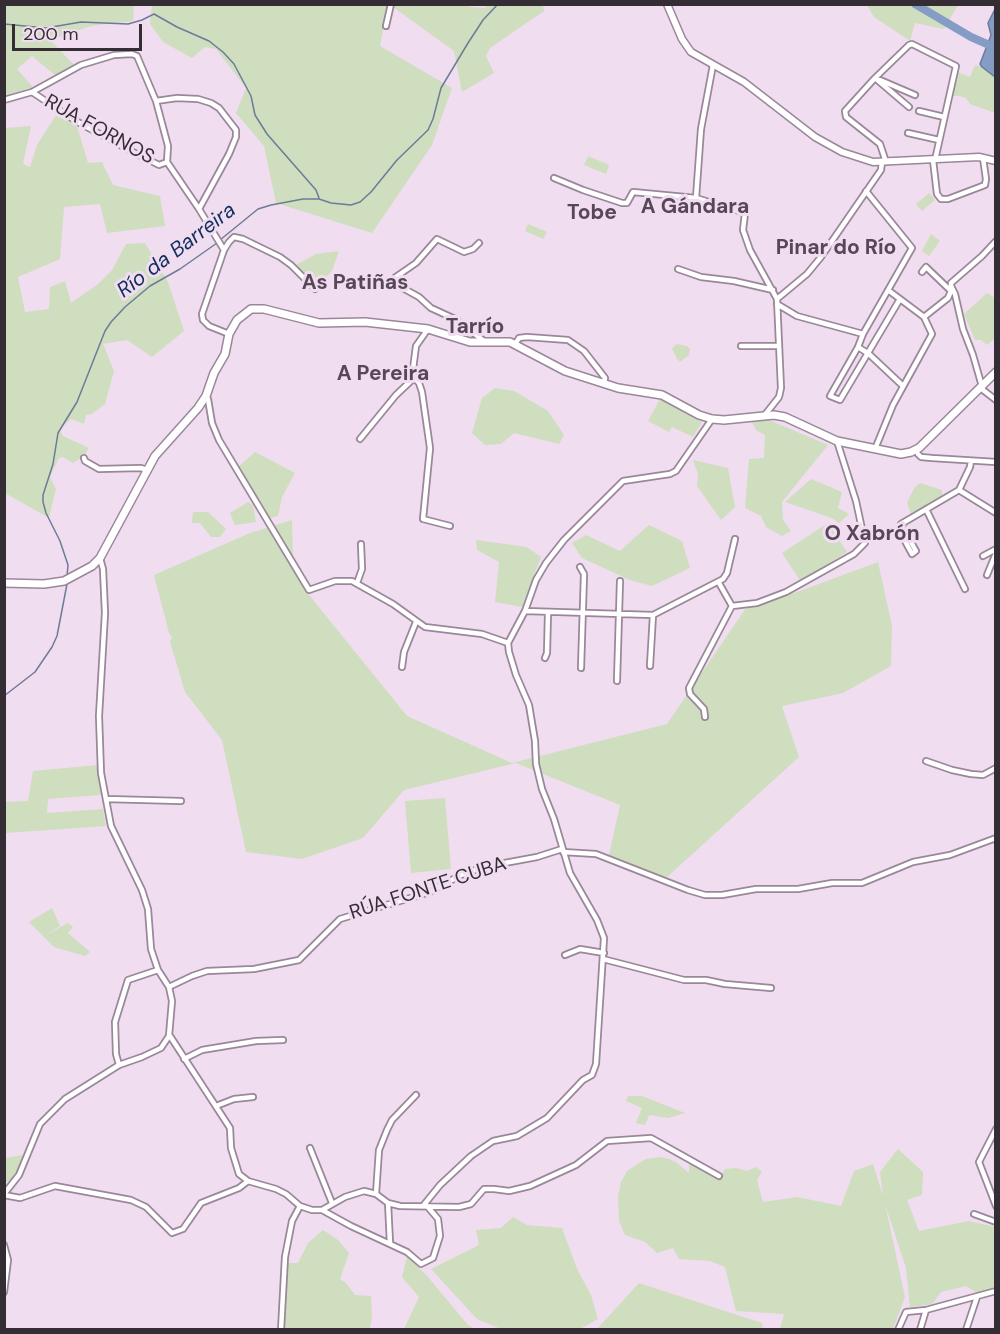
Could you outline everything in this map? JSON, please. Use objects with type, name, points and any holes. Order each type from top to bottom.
[{"type":"main road","points":[[4,583],[44,584],[64,581],[92,566],[100,558],[155,456],[206,396],[214,373],[225,354],[229,334],[243,314],[251,309],[257,308],[319,322],[364,322],[428,329],[470,342],[510,342],[565,371],[604,384],[662,395],[699,415],[712,419],[785,417],[837,441],[892,453],[915,452],[996,372]]},
{"type":"street","points":[[386,26],[390,4]]},
{"type":"street","points":[[667,4],[686,46],[697,56],[749,85],[833,148],[864,160],[882,162],[983,158],[996,161]]},
{"type":"street","points":[[777,302],[807,274],[882,170],[880,144],[846,117],[845,111],[909,45],[956,66],[934,160],[937,194],[941,199],[948,199],[985,184],[987,179],[983,158]]},
{"type":"street","name":"RÚA FORNOS","points":[[7,99],[32,92],[81,65],[114,55],[137,56],[156,101],[168,146],[167,162],[200,208],[224,250]]},
{"type":"street","points":[[696,198],[700,129],[713,65]]},
{"type":"street","points":[[875,78],[915,94]]},
{"type":"street","points":[[875,78],[909,107]]},
{"type":"street","name":"RÚA FORNOS","points":[[32,92],[76,121],[129,150],[159,165],[167,162]]},
{"type":"street","points":[[156,101],[177,98],[211,102],[237,130],[229,153],[200,208]]},
{"type":"street","points":[[919,111],[944,117]]},
{"type":"street","points":[[908,133],[939,140]]},
{"type":"street","points":[[554,178],[622,203],[627,203],[633,192],[696,198],[744,213],[743,230],[750,250],[773,290],[777,302],[781,388],[779,397],[764,416]]},
{"type":"street","points":[[866,192],[912,248],[830,396],[840,400],[900,299]]},
{"type":"street","points":[[229,334],[209,326],[203,320],[202,314],[224,250],[234,237],[280,257],[315,289]]},
{"type":"street","points":[[479,243],[473,249],[464,252],[437,239],[416,263],[390,281],[419,297],[431,308],[455,319],[486,343]]},
{"type":"street","points":[[996,241],[951,283],[983,390],[996,400]]},
{"type":"street","points":[[922,272],[926,267],[951,291],[948,298],[924,316]]},
{"type":"street","points":[[678,269],[701,277],[735,280],[773,290]]},
{"type":"street","points":[[875,449],[893,405],[932,334],[924,316],[888,290]]},
{"type":"street","points":[[777,302],[798,316],[863,334]]},
{"type":"street","points":[[428,329],[416,346],[412,369],[422,392],[430,448],[423,519],[450,526]]},
{"type":"street","points":[[515,344],[519,338],[527,337],[568,340],[584,351],[605,378],[604,384]]},
{"type":"street","points":[[741,346],[779,346]]},
{"type":"street","points":[[858,347],[869,354],[903,386]]},
{"type":"street","points":[[360,439],[396,395],[414,378]]},
{"type":"street","points":[[206,396],[212,423],[219,440],[309,590],[335,581],[352,581],[393,604],[425,627],[482,634],[508,643]]},
{"type":"street","points":[[425,1206],[440,1185],[471,1156],[494,1142],[527,1131],[547,1118],[583,1080],[592,1075],[596,1064],[604,938],[597,920],[570,873],[554,819],[542,789],[536,764],[529,705],[516,675],[508,643],[525,611],[541,571],[571,534],[623,481],[670,474],[676,471],[712,419]]},
{"type":"street","points":[[732,606],[757,603],[786,592],[854,554],[865,543],[856,501],[837,441]]},
{"type":"street","points":[[915,452],[921,457],[996,462]]},
{"type":"street","points":[[84,458],[85,461],[99,469],[141,468],[147,470]]},
{"type":"street","points":[[901,524],[916,550],[912,554],[899,530],[901,524],[959,490],[971,460]]},
{"type":"street","points":[[959,490],[996,513]]},
{"type":"street","points":[[927,509],[965,589]]},
{"type":"street","points":[[525,611],[653,615],[719,583],[727,573],[735,539]]},
{"type":"street","points":[[357,583],[362,569],[362,544]]},
{"type":"street","points":[[983,556],[996,551]]},
{"type":"street","points":[[987,575],[996,551]]},
{"type":"street","points":[[100,558],[103,569],[105,613],[99,728],[101,773],[111,826],[145,899],[151,948],[158,970],[169,987],[172,1001],[169,1036],[161,1048],[119,1065],[65,1100],[40,1124],[19,1175],[4,1195],[20,1198],[55,1186],[123,1198],[146,1207],[172,1233],[183,1229],[201,1203],[239,1188],[248,1181]]},
{"type":"street","points":[[580,567],[584,574],[581,668]]},
{"type":"street","points":[[617,681],[620,581]]},
{"type":"street","points":[[719,583],[732,606]]},
{"type":"street","points":[[705,717],[704,709],[690,694],[689,688],[732,606]]},
{"type":"street","points":[[545,658],[548,613]]},
{"type":"street","points":[[650,666],[653,615]]},
{"type":"street","points":[[402,667],[404,652],[416,622]]},
{"type":"street","points":[[926,761],[971,774],[983,775],[996,768]]},
{"type":"street","points":[[106,799],[181,801]]},
{"type":"street","points":[[562,850],[596,854],[688,890],[705,895],[722,895],[756,889],[798,889],[832,883],[862,883],[913,862],[950,855],[996,838]]},
{"type":"street","name":"RÚA FONTE CUBA","points":[[169,987],[207,971],[254,969],[299,960],[340,919],[430,892],[459,876],[483,867],[562,850]]},
{"type":"street","points":[[565,955],[580,949],[684,980],[706,980],[771,988]]},
{"type":"street","points":[[119,1065],[116,1054],[115,1022],[128,980],[158,970]]},
{"type":"street","points":[[169,1036],[230,1128],[231,1148],[239,1174],[248,1181],[276,1189],[300,1206],[322,1210],[407,1252],[421,1264],[433,1258],[440,1236],[438,1219],[425,1206]]},
{"type":"street","points":[[184,1059],[202,1050],[256,1041],[283,1040]]},
{"type":"street","points":[[376,1194],[380,1150],[387,1130],[392,1120],[416,1095]]},
{"type":"street","points":[[216,1106],[234,1099],[253,1097]]},
{"type":"street","points":[[996,1129],[979,1162],[996,1206]]},
{"type":"street","points":[[322,1210],[332,1203],[364,1191],[376,1194],[388,1203],[400,1206],[459,1207],[471,1204],[484,1190],[509,1191],[530,1186],[576,1165],[607,1141],[651,1138],[719,1176]]},
{"type":"street","points":[[310,1148],[332,1203]]},
{"type":"street","points":[[388,1203],[390,1243]]},
{"type":"street","points":[[281,1329],[285,1257],[292,1221],[300,1206]]},
{"type":"street","points":[[974,1214],[996,1222]]},
{"type":"street","points":[[4,1245],[8,1260],[4,1292]]},
{"type":"street","points":[[898,1329],[906,1312],[926,1310],[996,1291]]},
{"type":"street","points":[[966,1329],[976,1297]]},
{"type":"street","points":[[920,1329],[926,1310]]},
{"type":"green space","points":[[393,4],[465,4],[470,7],[486,8],[486,5],[543,4],[544,11],[490,48],[486,56],[494,73],[462,92],[454,51],[393,7]]},
{"type":"green space","points":[[5,5],[134,5],[133,21],[91,26],[50,40],[75,66],[56,76],[32,56],[17,69],[33,87],[5,96]]},
{"type":"green space","points":[[152,5],[388,5],[380,46],[452,88],[432,145],[372,233],[276,203],[264,146],[236,113],[246,88],[216,49],[205,47],[192,58],[163,42],[150,24]]},
{"type":"green space","points":[[867,5],[958,5],[944,29],[915,23],[910,41],[874,17]]},
{"type":"green space","points":[[975,65],[982,67],[995,77],[995,113],[970,104],[966,98],[951,96],[957,72],[970,77]]},
{"type":"green space","points":[[58,112],[77,126],[88,163],[102,162],[113,185],[160,196],[165,226],[107,233],[100,204],[64,207],[60,259],[18,277],[25,312],[49,309],[50,287],[65,281],[71,303],[98,284],[112,270],[126,244],[145,243],[168,282],[184,331],[152,357],[127,340],[103,344],[114,371],[105,404],[92,414],[86,415],[84,424],[71,419],[59,429],[63,436],[89,448],[84,456],[73,463],[63,457],[59,458],[50,477],[56,489],[49,518],[5,493],[5,128],[31,126],[23,164],[30,167],[37,145]]},
{"type":"green space","points":[[588,156],[609,165],[606,174],[584,165]]},
{"type":"green space","points":[[929,193],[935,200],[922,211],[916,204]]},
{"type":"green space","points":[[528,224],[547,232],[543,239],[525,231]]},
{"type":"green space","points":[[931,234],[940,241],[929,256],[922,251]]},
{"type":"green space","points":[[339,251],[332,271],[318,285],[308,279],[296,265],[316,254]]},
{"type":"green space","points":[[987,293],[995,298],[996,338],[987,345],[981,340],[975,340],[964,314]]},
{"type":"green space","points":[[677,344],[690,349],[689,355],[680,362],[672,348]]},
{"type":"green space","points":[[495,388],[514,391],[548,411],[564,435],[559,444],[514,433],[501,444],[485,445],[472,433],[482,398]]},
{"type":"green space","points":[[661,397],[686,409],[684,413],[702,422],[693,437],[672,427],[669,432],[648,421]]},
{"type":"green space","points":[[769,420],[828,445],[782,502],[783,520],[791,531],[782,536],[766,527],[761,516],[745,508],[749,459],[764,458],[765,435],[756,430],[752,422]]},
{"type":"green space","points":[[255,452],[295,473],[282,497],[278,516],[268,519],[238,467]]},
{"type":"green space","points":[[693,460],[728,468],[735,507],[721,520],[697,486],[698,474]]},
{"type":"green space","points":[[811,479],[842,492],[838,508],[849,514],[839,523],[832,518],[785,502]]},
{"type":"green space","points":[[920,483],[942,490],[942,496],[911,515],[907,502],[915,487]]},
{"type":"green space","points":[[248,502],[253,505],[256,522],[235,525],[230,513]]},
{"type":"green space","points":[[193,512],[208,512],[226,529],[220,537],[211,537],[200,523],[192,523]]},
{"type":"green space","points":[[292,520],[293,556],[305,590],[407,716],[512,763],[667,724],[746,608],[878,562],[892,626],[891,666],[843,693],[782,706],[799,757],[665,879],[609,855],[620,805],[516,763],[404,790],[363,838],[302,859],[246,852],[222,740],[185,692],[154,575],[250,533]]},
{"type":"green space","name":"O Xabrón","points":[[828,523],[847,552],[801,582],[782,553]]},
{"type":"green space","points":[[649,525],[682,541],[690,568],[652,586],[630,580],[582,558],[572,543],[586,535],[620,551]]},
{"type":"green space","points":[[476,540],[527,547],[541,557],[522,607],[495,602],[499,562],[477,550]]},
{"type":"green space","points":[[98,765],[101,795],[48,799],[47,813],[103,809],[106,826],[5,833],[4,802],[28,801],[33,771]]},
{"type":"green space","points":[[445,798],[451,869],[411,873],[405,801]]},
{"type":"green space","points":[[52,908],[60,926],[44,936],[68,923],[73,927],[68,933],[90,952],[85,956],[54,947],[29,922]]},
{"type":"green space","points":[[628,1096],[642,1096],[685,1113],[668,1118],[649,1115],[645,1125],[636,1123],[642,1108],[626,1101]]},
{"type":"green space","points":[[898,1149],[923,1172],[922,1195],[907,1200],[919,1231],[969,1221],[995,1227],[995,1289],[977,1293],[966,1286],[941,1292],[932,1304],[910,1307],[906,1268],[885,1204],[905,1297],[893,1329],[780,1329],[784,1314],[736,1311],[725,1267],[710,1261],[679,1259],[673,1248],[657,1253],[645,1242],[625,1235],[619,1221],[618,1196],[621,1182],[627,1171],[646,1159],[661,1157],[669,1159],[689,1173],[689,1164],[692,1163],[719,1179],[725,1169],[736,1168],[747,1171],[756,1167],[762,1172],[757,1180],[763,1202],[797,1197],[841,1206],[854,1171],[873,1164],[883,1196],[880,1172]]},
{"type":"green space","points":[[23,1155],[15,1178],[5,1183],[4,1158]]},
{"type":"green space","points":[[513,1217],[527,1225],[562,1228],[577,1269],[591,1295],[598,1319],[580,1329],[501,1329],[477,1319],[431,1269],[479,1245],[476,1230],[501,1228]]},
{"type":"green space","points":[[323,1230],[338,1240],[349,1253],[340,1279],[355,1295],[371,1296],[370,1329],[283,1330],[288,1263],[298,1263],[308,1243]]},
{"type":"green space","points":[[407,1256],[428,1277],[468,1325],[475,1329],[404,1329],[419,1297],[402,1277]]},
{"type":"green space","points":[[639,1283],[762,1323],[763,1329],[597,1329]]},
{"type":"water","points":[[995,9],[995,77],[980,64],[991,35],[988,23]]},
{"type":"waterway","name":"Río da Barreira","points":[[220,240],[258,209],[271,205],[303,199],[319,199],[351,205],[360,202],[397,160],[428,130],[441,88],[483,20],[498,4]]},
{"type":"waterway","points":[[915,4],[971,37],[996,48]]},
{"type":"waterway","points":[[4,24],[46,28],[81,22],[128,24],[154,14],[209,41],[234,64],[251,96],[255,115],[267,134],[316,190],[319,198]]},
{"type":"waterway","name":"Río da Barreira","points":[[67,576],[68,565],[43,502],[58,433],[77,402],[105,331],[111,322],[150,286],[180,269],[217,243]]},
{"type":"waterway","name":"Río da Barreira","points":[[4,696],[35,672],[52,647],[57,636],[67,584]]},
{"type":"district","name":"A Gándara","points":[[695,207]]},
{"type":"district","name":"Tobe","points":[[592,213]]},
{"type":"district","name":"Pinar do Río","points":[[836,248]]},
{"type":"district","name":"As Patiñas","points":[[355,283]]},
{"type":"district","name":"Tarrío","points":[[475,327]]},
{"type":"district","name":"A Pereira","points":[[383,374]]},
{"type":"district","name":"O Xabrón","points":[[872,534]]}]
